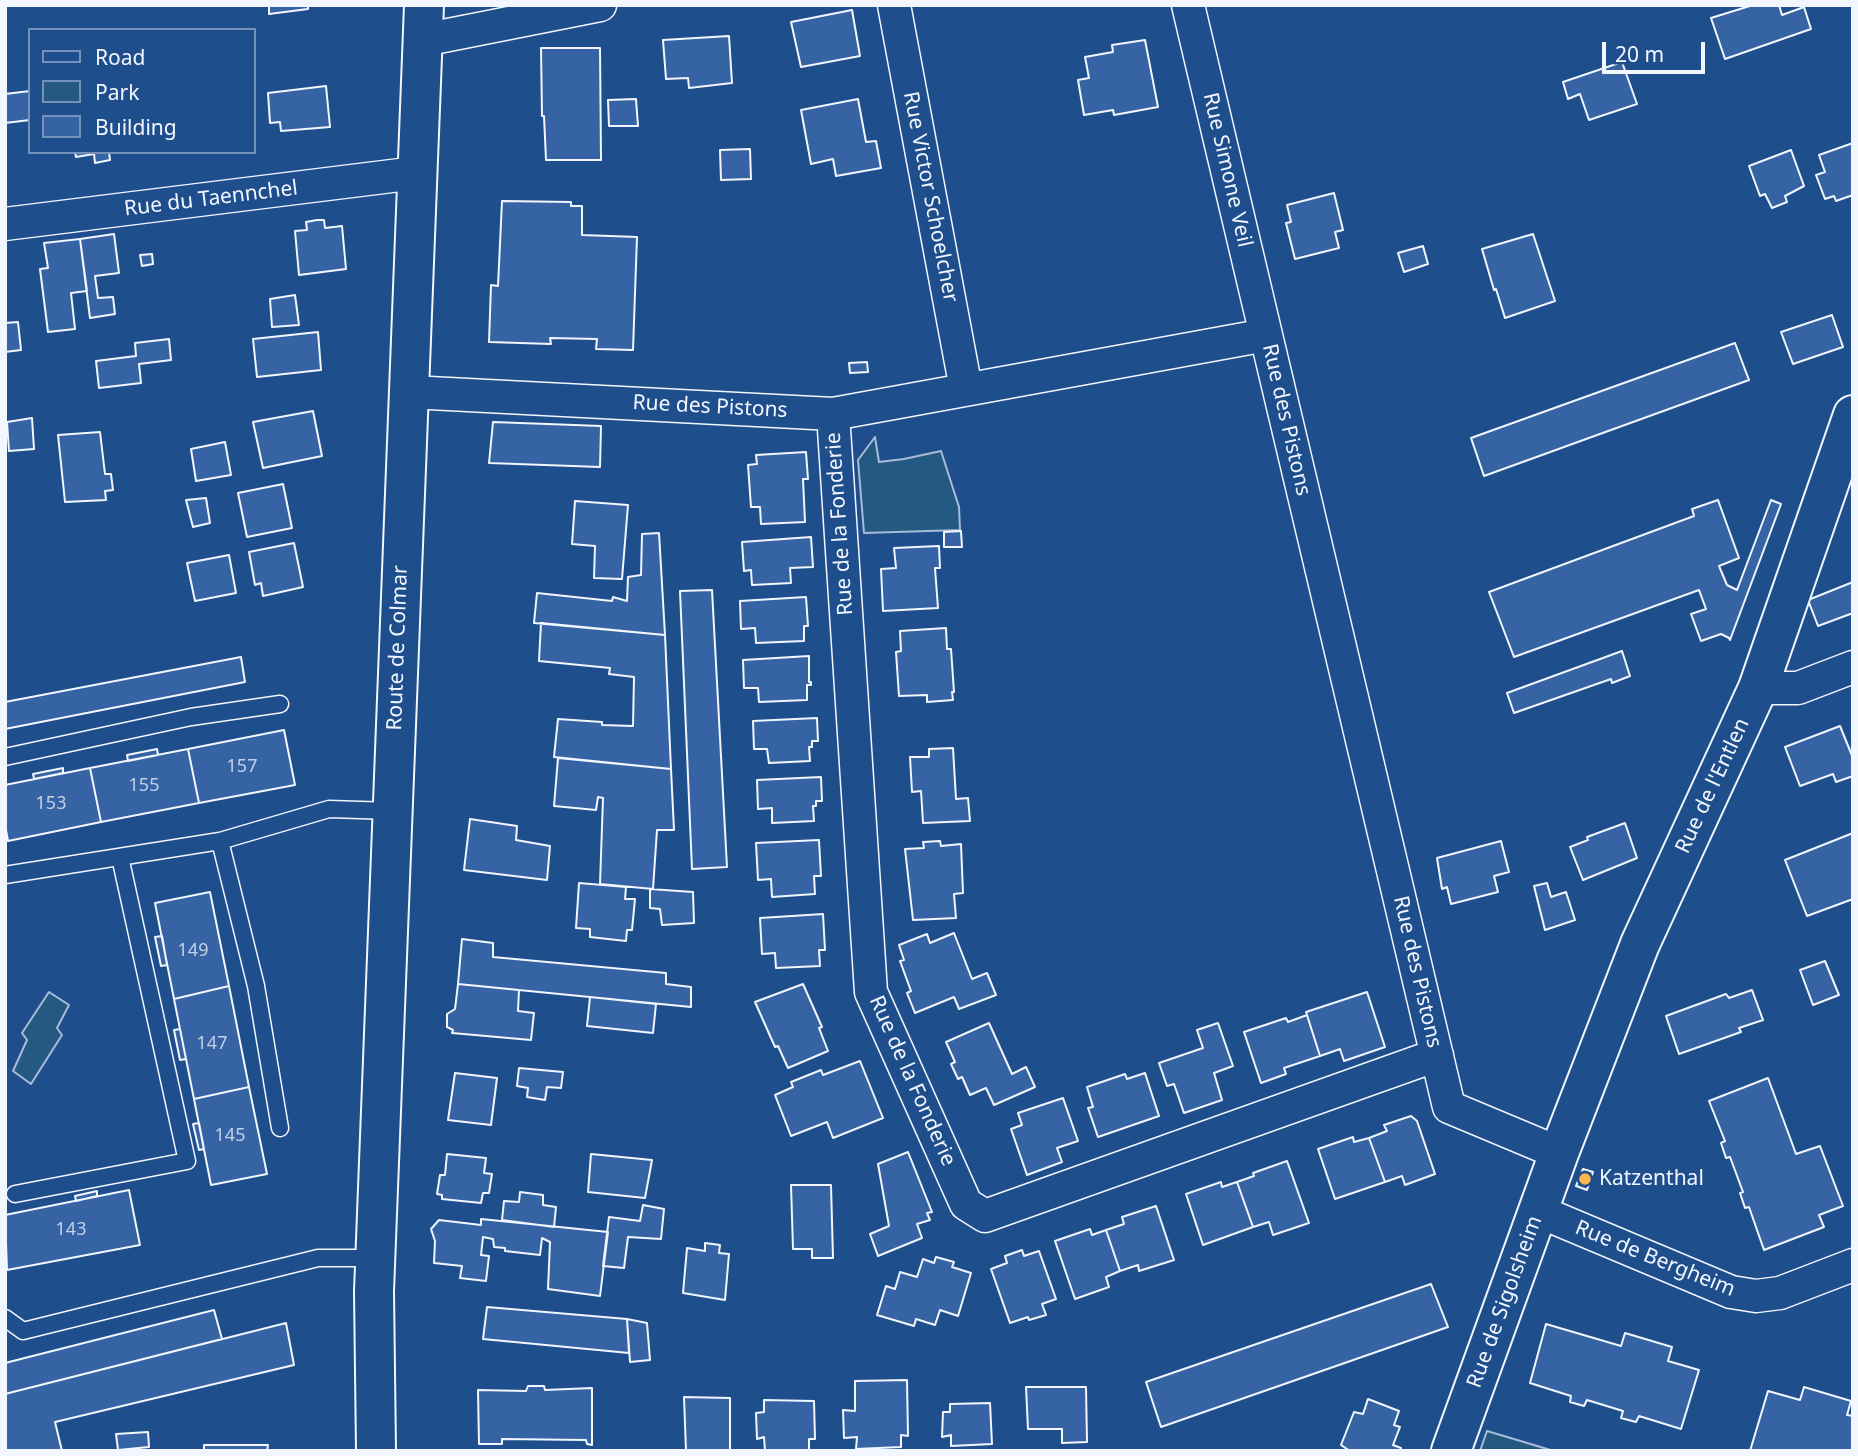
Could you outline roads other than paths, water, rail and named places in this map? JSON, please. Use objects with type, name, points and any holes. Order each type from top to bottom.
[{"type":"main road","name":"Route de Colmar","points":[[384,1449],[375,1275],[423,23]]},
{"type":"main road","name":"Rue de l'Entlen","points":[[1559,1153],[1640,944],[1758,688],[1853,415]]},
{"type":"main road","name":"Rue de Sigolsheim","points":[[1451,1451],[1559,1153]]},
{"type":"street","points":[[423,23],[600,5]]},
{"type":"street","name":"Rue Victor Schoelcher","points":[[894,5],[966,389]]},
{"type":"street","name":"Rue Simone Veil","points":[[1188,5],[1266,335]]},
{"type":"street","name":"Rue du Taennchel","points":[[5,224],[416,173]]},
{"type":"street","name":"Rue des Pistons","points":[[410,392],[833,414],[1266,335],[1449,1107],[1559,1153]]},
{"type":"street","name":"Rue de la Fonderie","points":[[833,414],[871,992],[966,1204],[985,1216],[1437,1055]]},
{"type":"street","points":[[1758,688],[1798,688],[1853,667]]},
{"type":"street","name":"Rue de Bergheim","points":[[1538,1211],[1731,1292],[1756,1296],[1780,1293],[1853,1265]]},
{"type":"lane","points":[[5,757],[191,717],[280,704]]},
{"type":"lane","points":[[5,875],[220,841],[329,809],[392,811]]},
{"type":"lane","points":[[220,841],[256,986],[280,1128]]},
{"type":"lane","points":[[15,1194],[187,1161],[120,857]]},
{"type":"lane","points":[[5,1318],[23,1331],[318,1258],[375,1275]]},
{"type":"place","name":"Katzenthal","points":[[1585,1179]]}]
